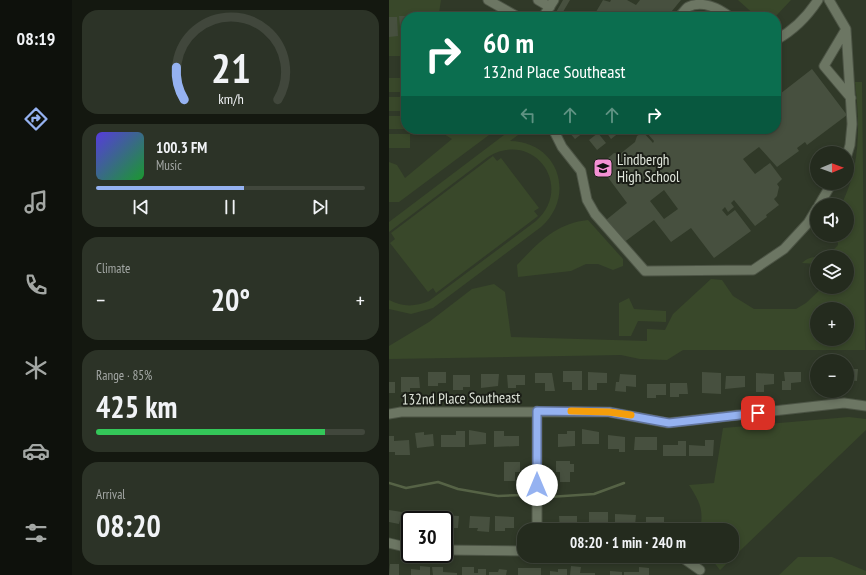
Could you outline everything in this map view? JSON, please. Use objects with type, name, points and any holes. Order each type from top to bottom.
[{"type":"street","points":[[488,0],[509,12]]},
{"type":"street","points":[[538,0],[552,3],[546,12]]},
{"type":"street","points":[[781,37],[807,17],[818,0]]},
{"type":"street","points":[[829,0],[846,29],[852,124],[850,146]]},
{"type":"street","points":[[684,12],[688,7],[703,4],[720,8],[724,12]]},
{"type":"street","points":[[846,29],[824,66],[851,98]]},
{"type":"street","points":[[556,134],[562,147],[581,171],[587,200],[595,214],[645,271],[753,270],[784,249],[810,218]]},
{"type":"street","name":"132nd Place Southeast","points":[[389,414],[401,412],[609,412],[669,423],[844,403],[866,406]]},
{"type":"street","points":[[537,411],[537,523]]},
{"type":"street","points":[[389,543],[401,546]]},
{"type":"street","points":[[453,550],[517,550]]},
{"type":"street","points":[[690,563],[700,570]]},
{"type":"green space","points":[[389,0],[441,0],[439,12],[401,12],[401,56],[389,56]]},
{"type":"green space","points":[[738,0],[791,0],[780,12],[751,12]]},
{"type":"green space","points":[[389,78],[401,78],[401,92],[389,92]]},
{"type":"green space","points":[[855,82],[862,82],[865,350],[683,350],[667,360],[640,359],[621,355],[389,359],[389,346],[429,322],[472,289],[494,284],[505,292],[511,337],[647,341],[647,329],[665,330],[673,314],[711,279],[722,280],[733,296],[754,309],[796,309],[806,303],[816,294],[854,294],[854,250],[833,250],[838,245],[838,242],[854,242],[854,198],[844,198],[848,190],[854,190],[858,114]]},
{"type":"green space","points":[[389,97],[401,97],[401,111],[389,111]]},
{"type":"green space","points":[[389,116],[401,116],[401,129],[389,129]]},
{"type":"green space","points":[[389,134],[410,134],[410,148],[389,148]]},
{"type":"green space","points":[[444,134],[489,134],[399,202],[389,202],[389,162],[397,165],[405,178],[452,139]]},
{"type":"green space","points":[[505,134],[519,134],[510,141],[527,144],[540,150],[551,160],[557,173],[559,186],[558,201],[552,214],[541,227],[433,308],[411,314],[389,309],[389,300],[404,305],[419,304],[429,301],[536,221],[547,207],[551,192],[550,178],[543,165],[533,156],[520,150],[505,150],[488,157],[389,232],[389,222]]},
{"type":"green space","points":[[493,156],[497,161],[501,158],[539,208],[534,211],[538,216],[436,293],[433,288],[428,292],[390,243],[395,239],[391,233]]},
{"type":"green space","points":[[588,220],[623,259],[623,266],[613,270],[598,264],[586,264],[571,271],[518,277],[517,265],[540,242],[566,225]]},
{"type":"green space","points":[[810,258],[810,264],[802,263]]},
{"type":"green space","points":[[629,298],[634,309],[666,311],[666,322],[638,321],[631,336],[619,336],[619,303]]},
{"type":"green space","points":[[849,417],[866,419],[866,430],[739,552],[739,523],[701,523],[702,517],[700,506],[689,485],[714,483],[723,428]]},
{"type":"green space","points":[[798,557],[832,557],[866,571],[866,575],[779,575]]},
{"type":"green space","points":[[714,563],[727,563],[720,570]]},
{"type":"building","points":[[563,0],[570,0],[563,12],[556,12]]},
{"type":"building","points":[[603,0],[610,2],[611,0],[627,0],[636,5],[640,0],[681,0],[671,12],[596,12]]},
{"type":"building","points":[[399,16],[401,16],[401,26]]},
{"type":"building","points":[[389,17],[397,17],[398,36],[389,37]]},
{"type":"building","points":[[812,69],[847,115],[807,145],[805,142],[797,148],[799,151],[777,167],[759,147],[743,159],[755,174],[770,163],[782,179],[777,184],[779,187],[777,196],[774,199],[779,205],[755,226],[734,200],[731,203],[734,207],[728,212],[725,207],[722,210],[727,216],[735,210],[751,231],[714,258],[691,228],[671,242],[654,220],[623,243],[606,220],[627,203],[601,168],[610,160],[608,158],[614,153],[620,154],[635,142],[637,136],[640,134],[645,134],[653,143],[654,141],[648,134],[781,134],[781,93]],"holes":[[[664,190],[678,209],[664,219],[650,201]]]},
{"type":"building","points":[[571,134],[582,134],[575,139]]},
{"type":"building","points":[[599,134],[606,143],[597,150],[589,140]]},
{"type":"building","points":[[608,134],[617,134],[611,139]]},
{"type":"building","points":[[854,369],[858,369],[857,381],[854,381]]},
{"type":"building","points":[[563,371],[582,371],[582,390],[572,390],[572,382],[563,382]]},
{"type":"building","points":[[428,372],[446,372],[446,383],[438,383],[438,386],[428,386]]},
{"type":"building","points":[[588,372],[607,373],[607,383],[597,383],[597,390],[588,390]]},
{"type":"building","points":[[702,372],[721,373],[721,394],[702,393]]},
{"type":"building","points":[[784,372],[801,372],[801,382],[791,383],[791,390],[782,390],[782,381],[785,381]]},
{"type":"building","points":[[535,373],[552,373],[555,391],[545,391],[545,383],[535,383]]},
{"type":"building","points":[[756,373],[774,374],[774,384],[764,385],[764,392],[756,392]]},
{"type":"building","points":[[481,374],[499,374],[498,386],[481,388]]},
{"type":"building","points":[[620,374],[636,375],[636,387],[626,386],[626,392],[615,391],[616,382],[619,382]]},
{"type":"building","points":[[453,375],[470,375],[470,387],[463,387],[463,390],[453,390]]},
{"type":"building","points":[[507,375],[525,375],[525,385],[516,385],[516,388],[508,388]]},
{"type":"building","points":[[726,376],[745,376],[745,387],[725,389]]},
{"type":"building","points":[[401,377],[419,377],[420,388],[410,388],[410,392],[401,392]]},
{"type":"building","points":[[389,382],[395,382],[395,393],[389,393]]},
{"type":"building","points":[[670,383],[687,383],[688,394],[679,394],[679,397],[670,397]]},
{"type":"building","points":[[647,384],[666,384],[666,395],[656,395],[656,398],[647,398]]},
{"type":"building","points":[[582,429],[599,432],[599,444],[582,444]]},
{"type":"building","points":[[469,430],[486,433],[486,444],[469,445]]},
{"type":"building","points":[[456,431],[465,431],[465,447],[441,447],[441,435],[456,435]]},
{"type":"building","points":[[494,431],[504,431],[504,436],[519,436],[519,446],[494,447]]},
{"type":"building","points":[[567,431],[575,431],[575,446],[558,447],[558,434],[567,434]]},
{"type":"building","points":[[424,432],[424,435],[433,434],[434,446],[417,448],[415,433]]},
{"type":"building","points":[[608,435],[625,437],[625,452],[619,452],[619,449],[608,449]]},
{"type":"building","points":[[389,436],[394,436],[394,441],[409,440],[410,455],[395,455],[395,452],[389,452]]},
{"type":"building","points":[[635,437],[657,437],[657,450],[634,450]]},
{"type":"building","points":[[705,440],[714,440],[713,456],[689,456],[689,445],[705,446]]},
{"type":"building","points":[[678,441],[686,441],[686,456],[663,456],[663,445],[678,445]]},
{"type":"building","points":[[556,461],[570,461],[570,464],[574,464],[574,472],[570,472],[570,482],[560,482],[560,472],[556,472]]},
{"type":"building","points":[[504,462],[520,462],[520,472],[515,472],[515,481],[504,481]]},
{"type":"building","points":[[389,510],[401,512],[399,524],[389,522]]},
{"type":"building","points":[[589,512],[608,512],[608,523],[589,523]]},
{"type":"building","points":[[615,514],[636,515],[635,523],[615,523]]},
{"type":"building","points":[[453,516],[459,516],[458,528],[453,528]]},
{"type":"building","points":[[470,516],[490,517],[489,532],[477,531],[478,528],[469,528]]},
{"type":"building","points":[[495,516],[514,517],[514,528],[505,528],[505,531],[495,531]]},
{"type":"building","points":[[559,516],[577,516],[577,523],[560,523]]},
{"type":"building","points":[[646,517],[664,517],[664,523],[646,523]]},
{"type":"building","points":[[390,564],[399,564],[399,575],[389,575]]},
{"type":"building","points":[[420,566],[430,567],[430,575],[411,575],[411,569],[420,570]]},
{"type":"building","points":[[571,566],[581,567],[580,573],[595,573],[595,575],[570,575]]},
{"type":"building","points":[[432,567],[443,567],[443,572],[457,573],[457,575],[433,575]]},
{"type":"building","points":[[462,567],[474,567],[474,573],[478,573],[478,569],[486,569],[486,575],[462,575]]},
{"type":"building","points":[[639,567],[649,568],[649,575],[624,575],[624,572],[639,572]]},
{"type":"building","points":[[518,568],[541,568],[541,575],[518,575]]},
{"type":"building","points":[[499,569],[507,570],[506,575],[489,575],[489,572],[498,572]]},
{"type":"building","points":[[558,569],[567,569],[567,575],[550,575],[550,571],[558,572]]},
{"type":"building","points":[[610,571],[622,572],[622,575],[610,575]]},
{"type":"waterway","points":[[389,483],[406,488],[438,482],[458,489],[498,496],[523,495]]},
{"type":"waterway","points":[[549,497],[594,494],[624,483]]},
{"type":"slow traffic","points":[[571,411],[609,412],[631,415]]},
{"type":"place","name":"Lindbergh High School","points":[[603,168]]},
{"type":"route","points":[[537,485],[537,411],[609,412],[669,423],[758,413]]}]
